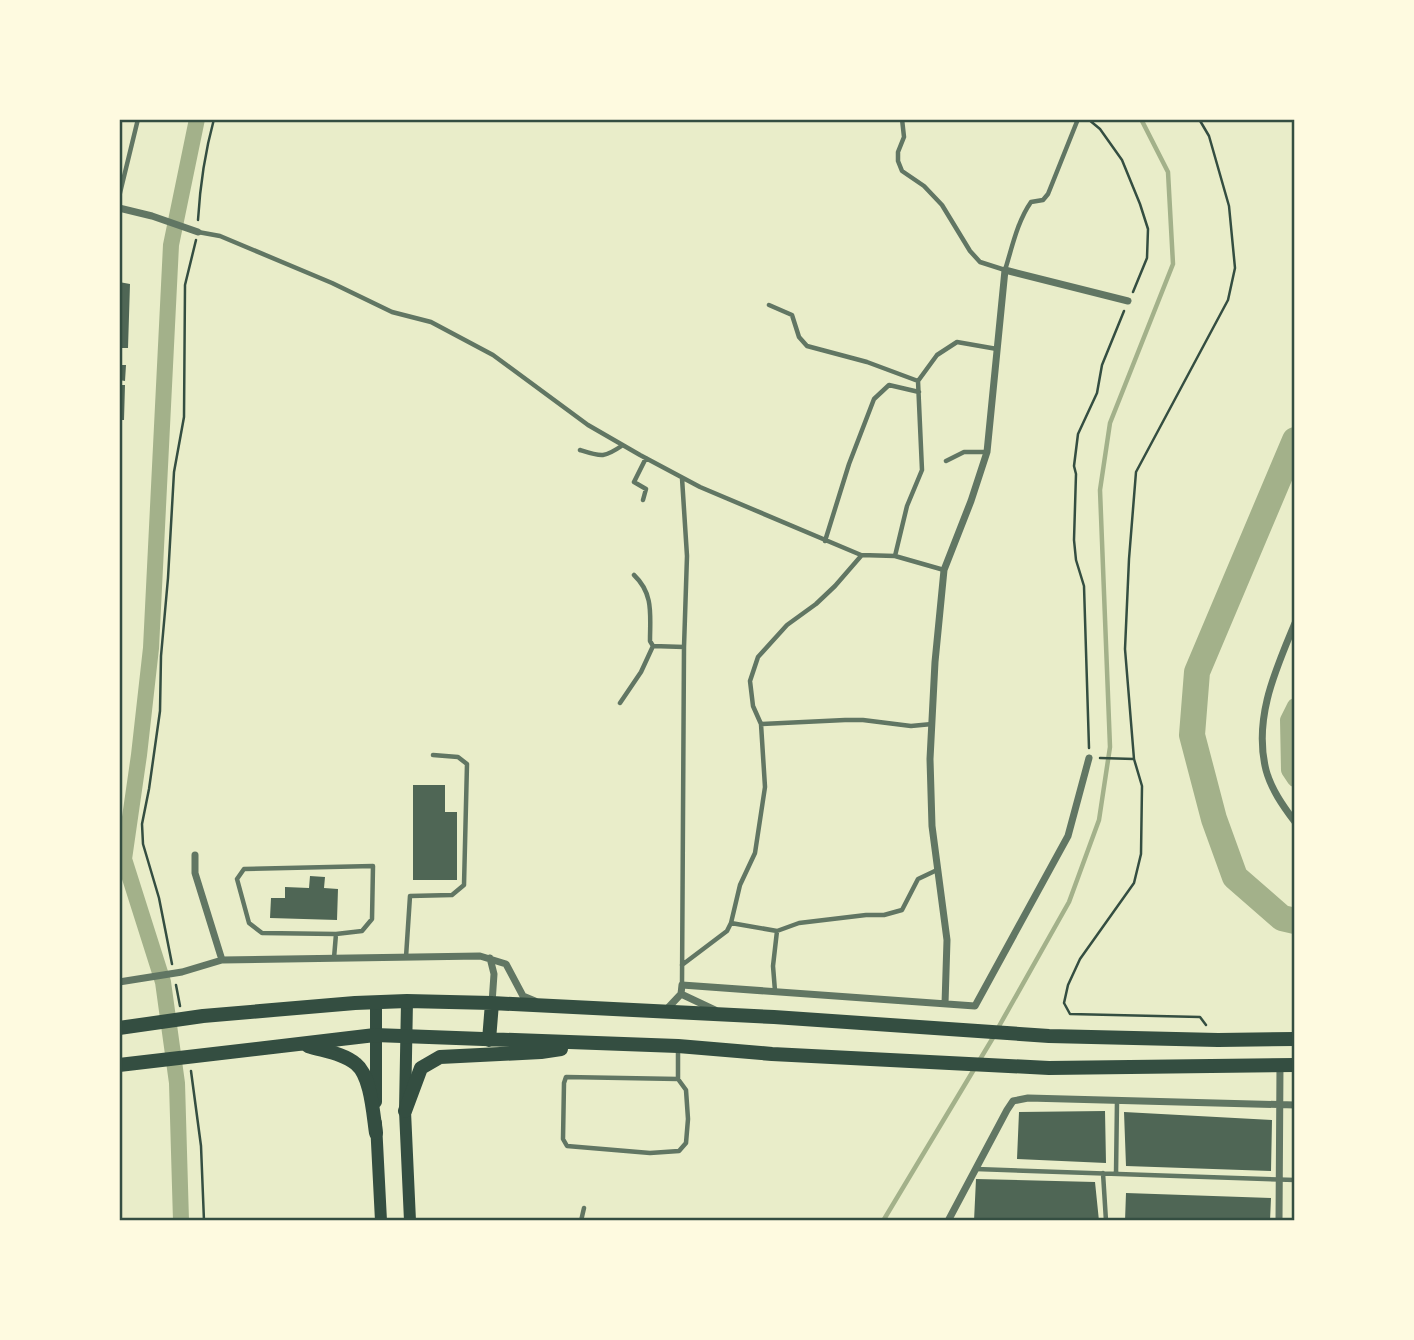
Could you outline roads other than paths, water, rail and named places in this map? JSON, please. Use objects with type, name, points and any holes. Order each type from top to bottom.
[{"type":"highway","points":[[119,1028],[203,1016],[407,1001],[723,1014],[1049,1036],[1295,1039]]},
{"type":"highway","points":[[489,1040],[492,1003]]},
{"type":"highway","points":[[119,1065],[376,1035],[678,1046],[772,1054],[1049,1068],[1288,1065]]},
{"type":"highway","points":[[301,1044],[341,1056],[356,1064],[366,1076],[376,1133]]},
{"type":"highway","points":[[405,1111],[421,1068],[440,1057],[541,1052],[593,1044]]},
{"type":"main road","points":[[407,1001],[405,1111],[410,1221]]},
{"type":"main road","points":[[376,1002],[376,1133],[381,1221]]},
{"type":"street","points":[[119,208],[194,230]]},
{"type":"street","points":[[945,1004],[947,940],[932,825],[930,759],[935,663],[944,570],[987,452],[1005,270],[1128,302]]},
{"type":"street","points":[[1295,623],[1272,677],[1264,712],[1263,742],[1266,771],[1280,803],[1295,822]]},
{"type":"street","points":[[681,990],[775,992],[975,1006],[1068,836],[1092,758]]},
{"type":"street","points":[[195,855],[195,873],[222,960]]},
{"type":"street","points":[[123,982],[178,972],[222,960],[480,956],[506,964],[523,996],[545,1006]]},
{"type":"street","points":[[490,958],[494,974],[492,1003]]},
{"type":"street","points":[[664,1012],[681,990]]},
{"type":"street","points":[[681,990],[723,1014]]},
{"type":"street","points":[[1279,1221],[1280,1105],[1288,1065]]},
{"type":"street","points":[[948,1221],[1013,1101],[1028,1098],[1295,1105]]},
{"type":"lane","points":[[119,197],[138,119]]},
{"type":"lane","points":[[902,119],[904,137],[898,152],[902,171],[924,186],[942,205],[970,251],[980,262],[1005,270],[1026,209],[1031,202],[1043,200],[1048,194],[1078,119]]},
{"type":"lane","points":[[194,230],[220,236],[332,283],[392,312],[431,322],[493,355],[588,425],[700,487],[861,555],[895,556],[944,570]]},
{"type":"lane","points":[[769,305],[792,315],[799,337],[807,346],[867,362],[918,381]]},
{"type":"lane","points":[[895,556],[907,506],[922,470],[918,381],[937,355],[957,342],[997,349]]},
{"type":"lane","points":[[825,541],[849,464],[874,399],[889,385],[919,392]]},
{"type":"lane","points":[[580,450],[595,455],[607,455],[623,445]]},
{"type":"lane","points":[[946,461],[964,452],[987,452]]},
{"type":"lane","points":[[643,500],[646,489],[634,482],[646,458]]},
{"type":"lane","points":[[681,477],[687,556],[681,990]]},
{"type":"lane","points":[[682,965],[727,930],[740,885],[755,853],[765,788],[761,724],[753,706],[750,681],[758,657],[787,625],[835,586],[861,555]]},
{"type":"lane","points":[[634,575],[643,584],[650,606],[650,641],[653,646]]},
{"type":"lane","points":[[653,646],[684,647]]},
{"type":"lane","points":[[620,703],[641,672],[653,646]]},
{"type":"lane","points":[[761,724],[845,720],[911,726],[932,724]]},
{"type":"lane","points":[[406,957],[410,896],[452,895],[464,886],[467,764],[458,757],[433,755]]},
{"type":"lane","points":[[373,866],[372,919],[362,931],[336,934],[262,933],[249,923],[237,879],[244,869],[373,866]]},
{"type":"lane","points":[[731,923],[777,931],[799,923],[884,915],[902,910],[918,879],[938,869]]},
{"type":"lane","points":[[775,992],[777,931]]},
{"type":"lane","points":[[334,958],[336,934]]},
{"type":"lane","points":[[678,1046],[678,1079],[686,1090],[688,1119],[687,1143],[680,1151],[650,1153],[567,1146],[563,1139],[566,1077],[678,1079]]},
{"type":"lane","points":[[1116,1174],[1117,1101]]},
{"type":"lane","points":[[975,1169],[1295,1180]]},
{"type":"lane","points":[[1102,1173],[1106,1221]]},
{"type":"lane","points":[[581,1221],[584,1208]]},
{"type":"waterway","points":[[181,1221],[177,1083],[163,982],[124,859],[151,648],[171,245],[197,119]]},
{"type":"waterway","points":[[998,1028],[1069,902],[1099,820],[1110,747],[1100,490],[1110,423],[1173,264],[1168,172],[1141,119]]},
{"type":"waterway","points":[[1295,440],[1197,672],[1192,735],[1214,819],[1235,877],[1282,918],[1295,921]]},
{"type":"waterway","points":[[1295,706],[1288,720],[1289,770],[1295,779]]},
{"type":"waterway","points":[[883,1221],[994,1036]]}]
